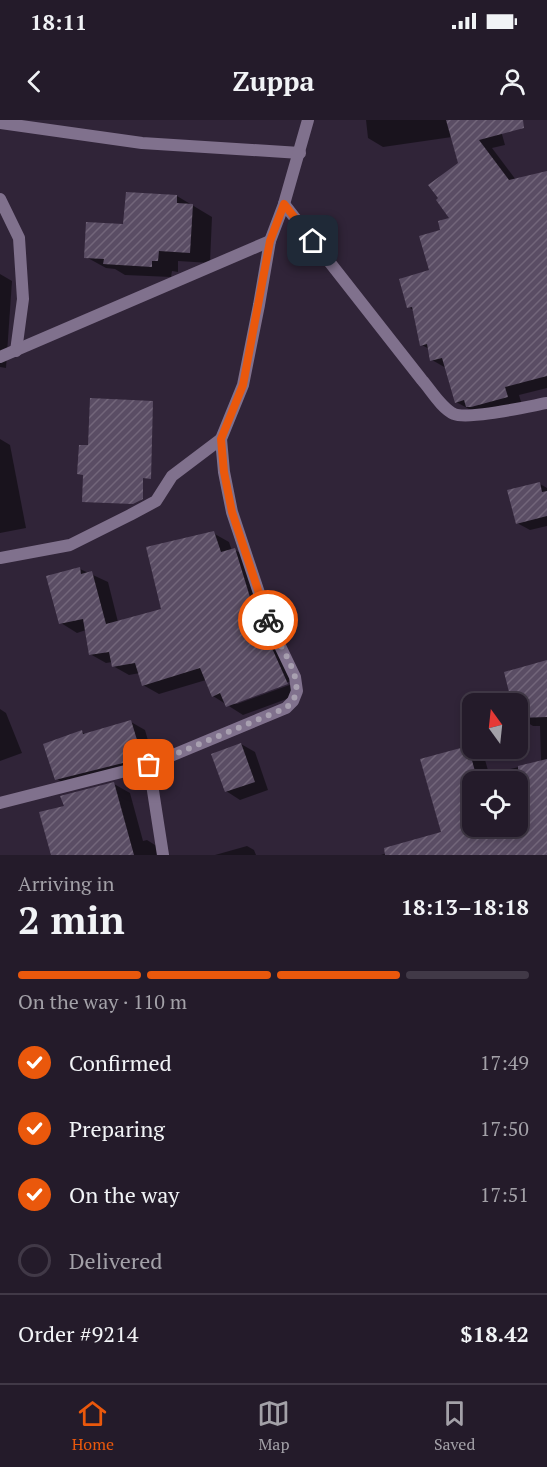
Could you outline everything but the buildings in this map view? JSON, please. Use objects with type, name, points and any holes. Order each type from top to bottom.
[{"type":"street","points":[[0,803],[149,765],[286,708],[293,701],[297,691],[295,677],[269,623],[232,512],[224,472],[221,439],[243,385],[270,241],[284,204],[308,120]]},
{"type":"street","points":[[0,123],[142,142],[300,153]]},
{"type":"street","points":[[0,199],[19,238],[23,299],[16,351]]},
{"type":"street","points":[[284,204],[442,405],[454,414],[471,415],[547,402]]},
{"type":"street","points":[[0,357],[270,241]]},
{"type":"street","points":[[0,558],[70,545],[156,501],[172,476],[221,439]]},
{"type":"street","points":[[149,765],[163,855]]},
{"type":"way so far","points":[[149,765],[286,708],[293,701],[297,691],[295,677],[268,620]]},
{"type":"route","points":[[268,620],[232,512],[224,472],[221,439],[243,385],[270,241],[284,204],[313,241]]}]
